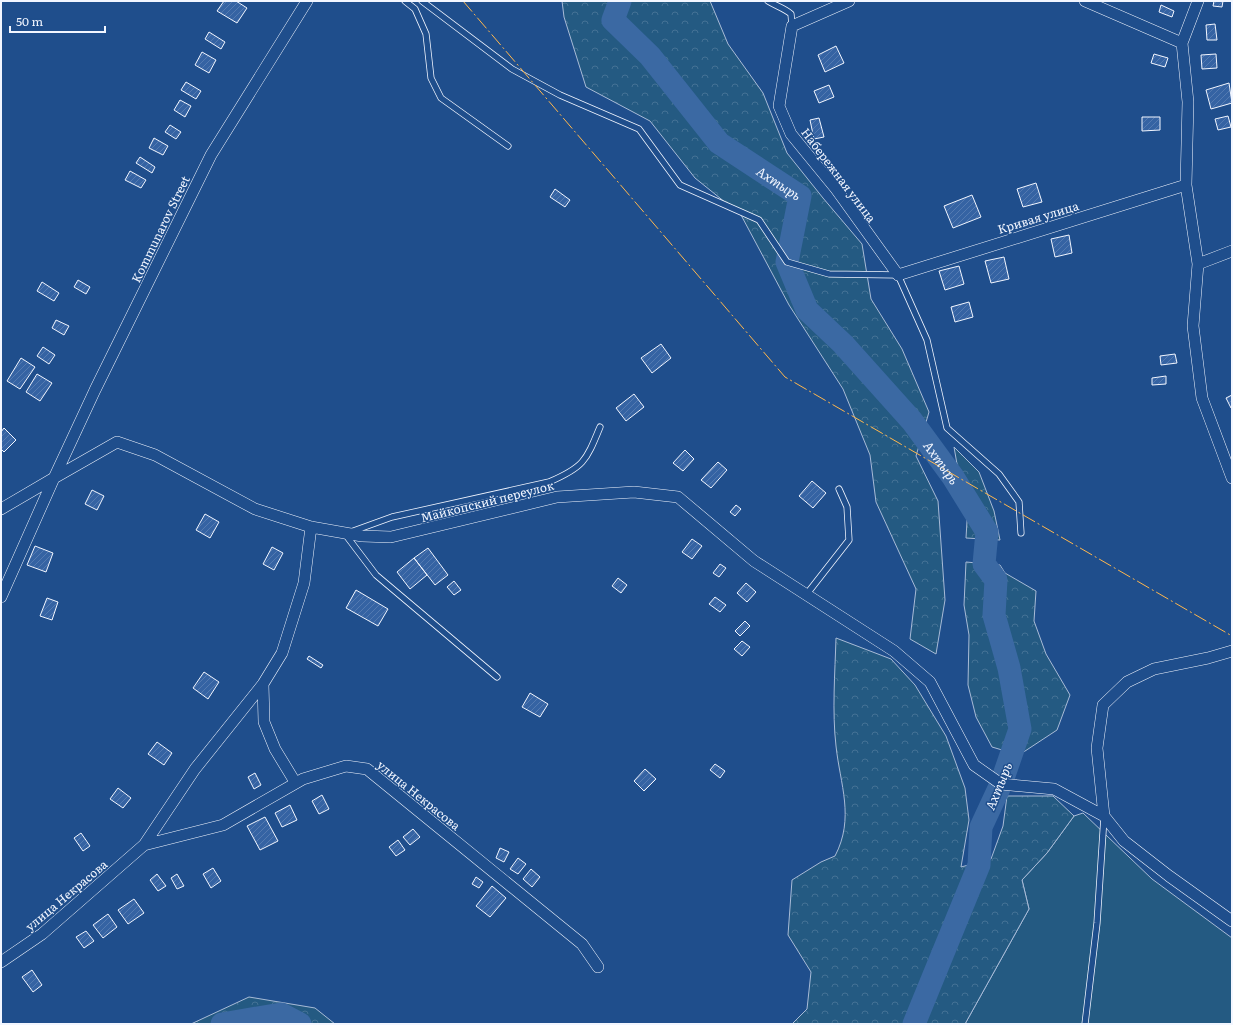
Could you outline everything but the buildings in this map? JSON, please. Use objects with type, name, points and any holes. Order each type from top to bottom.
[{"type":"street","name":"Kommunarov Street","points":[[1,597],[95,390],[211,155],[307,1]]},
{"type":"street","points":[[792,26],[850,1]]},
{"type":"street","points":[[1085,1],[1182,43]]},
{"type":"street","points":[[1198,1],[1182,43],[1188,102],[1186,185],[1198,264],[1193,326],[1202,398],[1232,478]]},
{"type":"street","name":"Набережная улица","points":[[792,26],[779,106],[791,134],[836,190],[898,275]]},
{"type":"street","name":"Кривая улица","points":[[898,275],[1186,185]]},
{"type":"street","points":[[1198,264],[1232,251]]},
{"type":"street","points":[[1,509],[117,442],[155,455],[255,509],[311,527]]},
{"type":"street","name":"Майкопский переулок","points":[[311,527],[345,534],[391,536],[557,497],[634,492],[678,497],[754,561],[894,651],[930,682],[974,765],[1001,784],[1054,789],[1104,816]]},
{"type":"street","name":"улица Некрасова","points":[[1,962],[42,934],[144,845],[195,769],[263,684],[282,653],[304,584],[311,527]]},
{"type":"street","points":[[1232,651],[1208,658],[1154,669],[1127,682],[1103,706],[1097,748],[1104,816],[1124,841],[1169,876],[1232,921]]},
{"type":"street","points":[[263,684],[264,722],[275,749],[295,782]]},
{"type":"street","name":"улица Некрасова","points":[[144,845],[223,825],[295,782],[346,766],[367,769],[582,944],[598,967]]},
{"type":"lane","points":[[405,1],[415,9],[426,34],[431,78],[440,98],[508,146]]},
{"type":"lane","points":[[422,1],[512,69],[560,95],[639,129],[680,185],[759,220],[788,262],[829,274],[898,275],[927,340],[947,428],[999,474],[1019,502],[1021,533]]},
{"type":"lane","points":[[768,1],[776,6],[784,8],[791,14],[792,26]]},
{"type":"lane","points":[[497,677],[376,576],[345,534],[392,517],[549,482],[572,473],[587,456],[600,427]]},
{"type":"lane","points":[[806,594],[848,540],[847,507],[839,489]]},
{"type":"lane","points":[[1085,1024],[1097,924],[1104,816]]},
{"type":"green space","points":[[562,1],[710,1],[728,44],[763,93],[787,153],[862,244],[871,299],[902,349],[929,412],[916,456],[938,501],[945,600],[936,654],[910,639],[916,589],[876,502],[870,455],[843,389],[789,305],[741,215],[695,178],[650,121],[586,87],[564,17]]},
{"type":"green space","points":[[954,447],[979,472],[994,511],[1000,540],[966,538],[967,521]]},
{"type":"green space","points":[[966,562],[1000,565],[1005,573],[1036,591],[1034,621],[1046,654],[1070,695],[1057,730],[1019,755],[992,747],[976,717],[968,685],[969,635],[964,605]]},
{"type":"green space","points":[[836,638],[891,659],[915,685],[946,736],[965,788],[969,820],[961,867],[991,859],[1003,826],[1007,796],[1053,796],[1074,816],[1047,853],[1022,880],[1029,909],[965,1024],[792,1024],[807,1009],[811,972],[788,935],[792,880],[821,862],[835,856],[841,842],[844,828],[845,815],[843,787],[836,746],[834,720]]},
{"type":"green space","points":[[1083,813],[1152,879],[1232,938],[1232,1024],[965,1024],[1029,909],[1022,880],[1047,853],[1074,816]]},
{"type":"green space","points":[[249,997],[315,1008],[335,1024],[191,1024]]},
{"type":"waterway","name":"Ахтырь","points":[[620,1],[613,20],[650,56],[719,143],[800,196],[787,262],[807,310],[843,344],[912,421],[953,477],[987,532],[984,564],[996,580],[994,615],[1009,668],[1020,729],[1001,784],[981,827],[979,865],[914,1024]]},
{"type":"waterway","name":"Ахтырь","points":[[222,1024],[281,1014],[300,1024]]},
{"type":"power","points":[[463,1],[785,377],[1232,636]]}]
